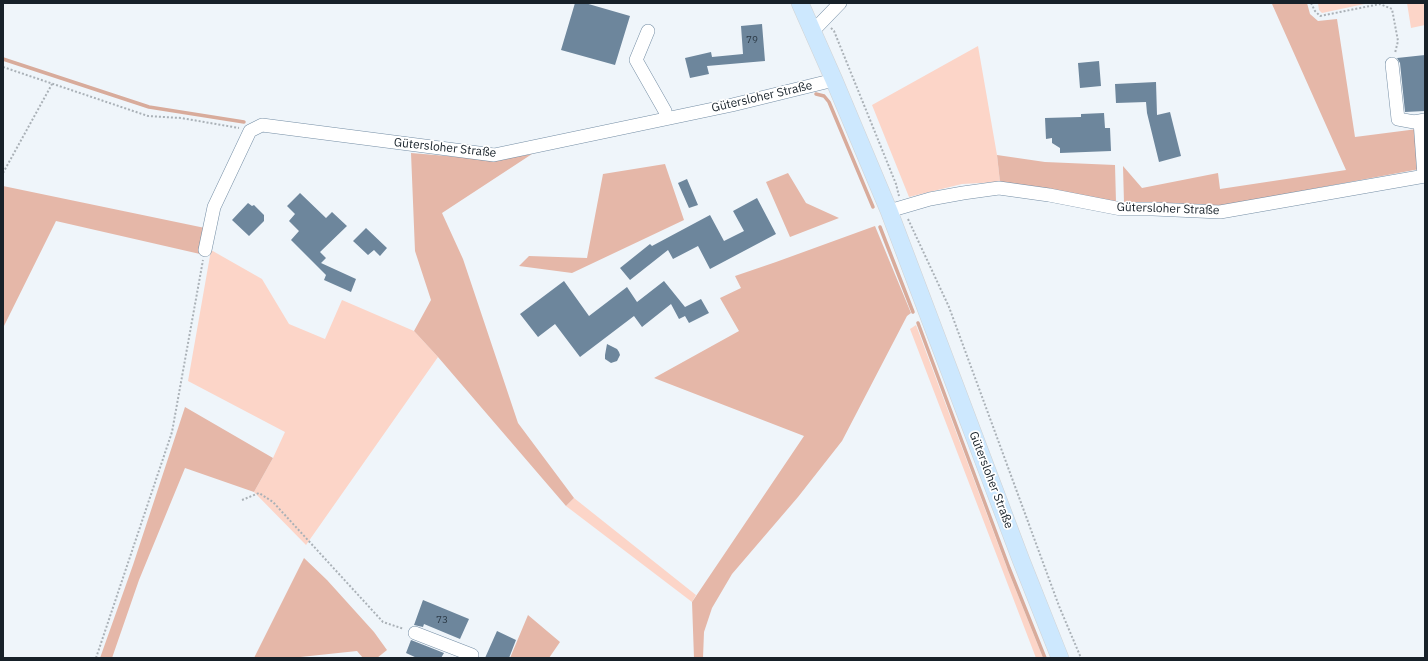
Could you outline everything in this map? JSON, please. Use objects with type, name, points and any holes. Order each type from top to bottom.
[{"type":"main road","name":"Gütersloher Straße","points":[[803,9],[818,25],[834,80],[896,209],[1021,560],[1060,658]]},
{"type":"street","points":[[818,25],[840,3]]},
{"type":"street","points":[[648,31],[636,60],[665,112],[666,118]]},
{"type":"street","points":[[1392,64],[1398,119],[1414,122],[1422,121],[1424,176]]},
{"type":"street","name":"Gütersloher Straße","points":[[250,130],[262,125],[494,155],[732,105],[834,80]]},
{"type":"street","points":[[205,250],[214,207],[250,130]]},
{"type":"street","name":"Gütersloher Straße","points":[[896,209],[930,199],[999,188],[1049,195],[1121,210],[1153,209],[1220,212],[1424,176]]},
{"type":"street","points":[[416,634],[472,655],[471,658]]},
{"type":"path","points":[[1311,3],[1315,11],[1320,16],[1380,4],[1392,9],[1398,41],[1392,64]]},
{"type":"path","points":[[818,25],[834,31],[896,184],[899,197],[896,209],[918,243],[949,307],[1059,606],[1081,658]]},
{"type":"path","points":[[3,67],[148,116],[181,118],[250,130]]},
{"type":"path","points":[[3,173],[52,84]]},
{"type":"path","points":[[96,658],[172,432],[205,250]]},
{"type":"path","points":[[242,500],[259,493],[273,502],[383,622],[416,634]]},
{"type":"shaded area","points":[[1307,3],[1310,14],[1318,21],[1337,19],[1355,137],[1425,128],[1425,168],[1221,206],[1124,203],[1123,166],[1142,188],[1218,173],[1220,189],[1346,170],[1272,4]]},
{"type":"shaded area","points":[[1318,3],[1369,3],[1322,13],[1319,10]]},
{"type":"shaded area","points":[[1407,3],[1425,3],[1425,25],[1411,28]]},
{"type":"shaded area","points":[[978,46],[997,155],[1000,182],[962,184],[909,197],[872,105]]},
{"type":"shaded area","points":[[411,153],[496,160],[532,154],[442,213],[463,259],[518,423],[574,498],[566,506],[414,331],[431,300],[415,251]]},
{"type":"shaded area","points":[[997,155],[1045,162],[1115,165],[1116,202],[1000,182]]},
{"type":"shaded area","points":[[665,164],[684,220],[572,273],[519,266],[529,256],[587,258],[603,174]]},
{"type":"shaded area","points":[[788,173],[806,203],[839,218],[790,237],[766,182]]},
{"type":"shaded area","points":[[3,186],[205,228],[200,254],[56,221],[3,328]]},
{"type":"shaded area","points":[[875,226],[911,313],[907,316],[842,441],[798,497],[732,574],[712,608],[704,632],[703,658],[694,658],[692,602],[804,436],[654,378],[739,331],[720,298],[741,288],[735,276]]},
{"type":"shaded area","points":[[211,250],[262,279],[289,324],[325,339],[342,300],[414,331],[438,357],[306,545],[254,492],[273,458],[285,432],[188,381]]},
{"type":"shaded area","points":[[916,325],[1007,568],[1043,658],[1036,658],[910,329]]},
{"type":"shaded area","points":[[185,407],[273,458],[254,492],[185,468],[139,580],[112,658],[100,658],[133,565]]},
{"type":"shaded area","points":[[574,498],[696,595],[692,602],[566,506]]},
{"type":"shaded area","points":[[304,558],[327,580],[374,632],[387,650],[377,658],[363,658],[357,651],[291,658],[254,658]]},
{"type":"shaded area","points":[[528,615],[560,642],[549,658],[510,658]]},
{"type":"building","points":[[575,3],[585,3],[630,16],[615,65],[561,50]]},
{"type":"building","points":[[762,24],[765,61],[707,66],[709,74],[690,78],[685,58],[711,52],[712,57],[743,54],[741,26]]},
{"type":"building","points":[[1425,55],[1425,111],[1405,112],[1400,63],[1397,58]]},
{"type":"building","points":[[1099,61],[1101,86],[1080,88],[1078,63]]},
{"type":"building","points":[[1156,82],[1157,115],[1170,112],[1181,156],[1159,162],[1147,113],[1146,102],[1116,103],[1115,84]]},
{"type":"building","points":[[1104,113],[1105,128],[1110,128],[1111,151],[1060,153],[1060,148],[1052,143],[1052,138],[1046,139],[1045,118],[1081,117],[1081,114]]},
{"type":"building","points":[[687,179],[698,205],[689,208],[678,183]]},
{"type":"building","points":[[300,193],[326,218],[332,212],[347,226],[320,252],[326,258],[321,263],[356,279],[351,292],[324,280],[326,275],[291,240],[299,231],[289,221],[295,214],[287,206]]},
{"type":"building","points":[[757,198],[776,234],[710,269],[698,246],[673,259],[668,250],[630,280],[620,268],[650,244],[652,246],[710,215],[724,241],[744,231],[733,211]]},
{"type":"building","points":[[248,203],[252,206],[254,205],[264,215],[264,221],[249,236],[232,220]]},
{"type":"building","points":[[366,228],[387,248],[380,256],[374,250],[368,255],[353,241]]},
{"type":"building","points":[[564,281],[589,316],[627,287],[637,302],[664,281],[685,307],[701,299],[709,313],[689,323],[685,316],[679,319],[671,304],[642,327],[634,316],[580,357],[555,324],[538,337],[520,314]]},
{"type":"building","points":[[607,344],[617,349],[619,352],[620,355],[617,361],[611,363],[605,359]]},
{"type":"building","points":[[423,600],[469,619],[460,639],[424,624],[423,627],[414,625]]},
{"type":"building","points":[[497,631],[516,640],[509,658],[485,658]]},
{"type":"building","points":[[411,640],[444,653],[441,658],[417,658],[406,653]]},
{"type":"waterway","points":[[3,59],[149,107],[244,122]]},
{"type":"waterway","points":[[816,94],[824,96],[829,102],[873,207]]},
{"type":"waterway","points":[[880,227],[913,312]]},
{"type":"waterway","points":[[918,323],[1009,568],[1045,658]]}]
